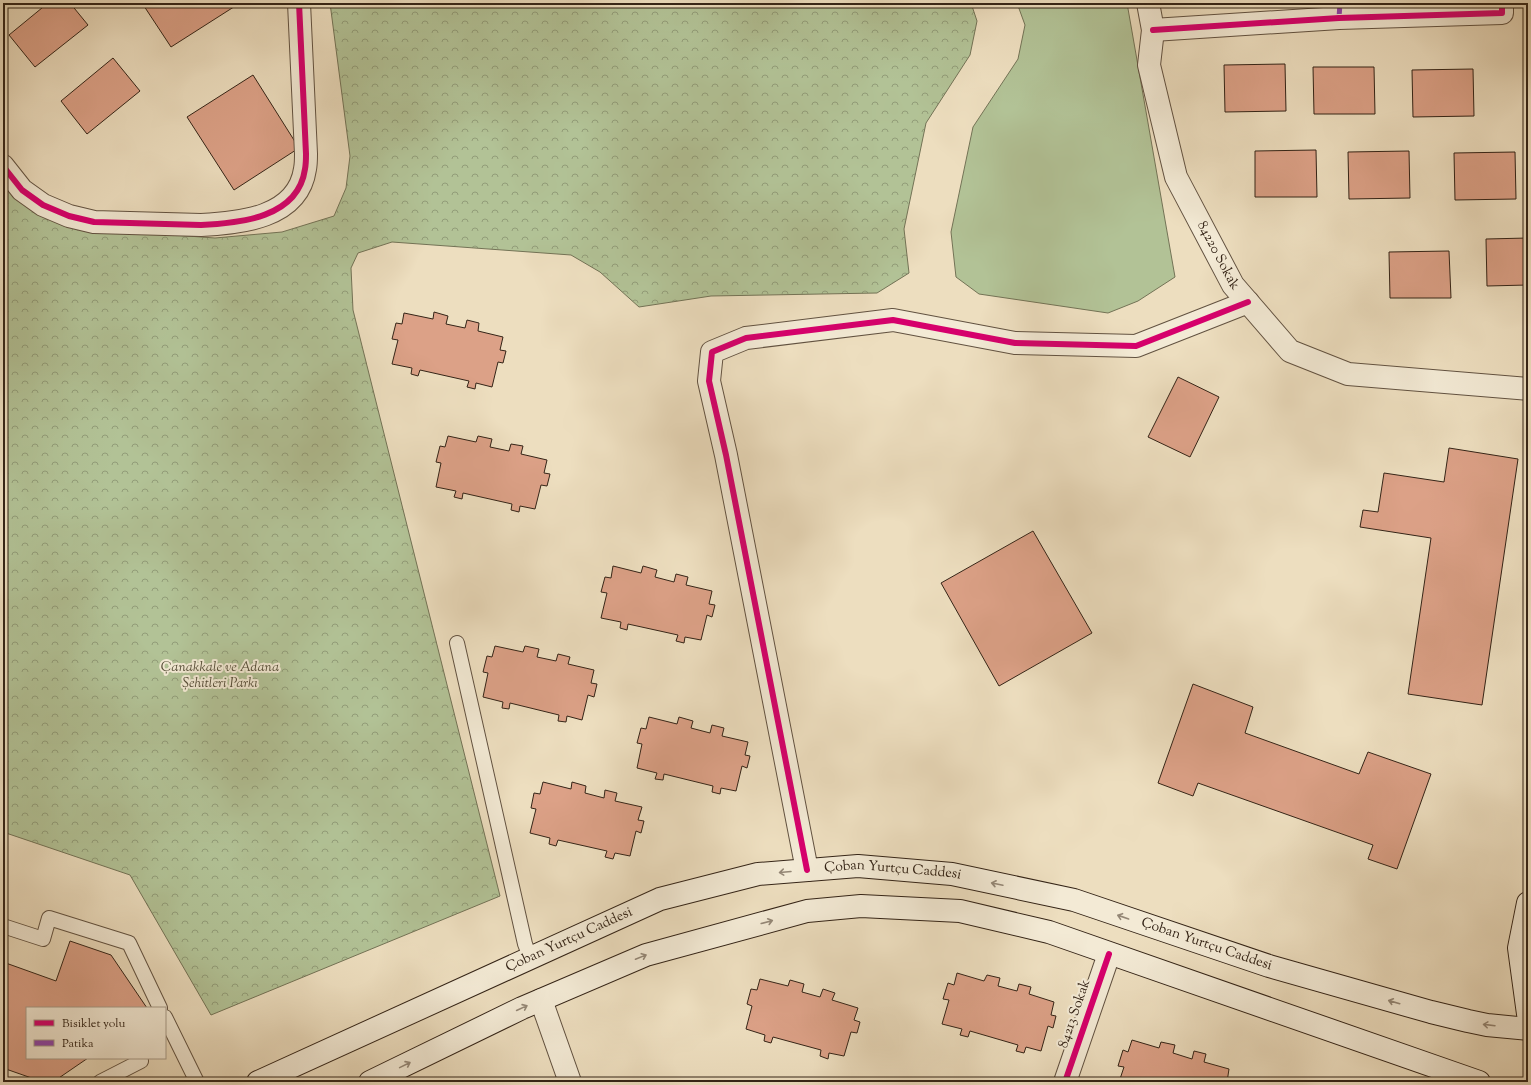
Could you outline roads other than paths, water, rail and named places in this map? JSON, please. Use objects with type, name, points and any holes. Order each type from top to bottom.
[{"type":"street","points":[[3,166],[22,190],[43,205],[69,216],[94,222],[201,225],[218,224],[238,222],[278,210],[290,200],[300,185],[305,170],[306,154],[299,3]]},
{"type":"street","name":"84220 Sokak","points":[[1148,3],[1153,30],[1149,65],[1176,177],[1233,285],[1290,351],[1348,374],[1528,389]]},
{"type":"street","points":[[1153,30],[1339,11],[1502,13],[1502,3]]},
{"type":"street","points":[[808,870],[726,455],[709,381],[712,352],[746,338],[894,320],[1015,343],[1136,346],[1248,302]]},
{"type":"street","name":"Çoban Yurtçu Caddesi","points":[[258,1082],[660,899],[758,874],[858,866],[952,874],[1074,900],[1269,966],[1431,1012],[1487,1025],[1528,1029]]},
{"type":"street","points":[[1528,903],[1519,948],[1528,1014]]},
{"type":"street","points":[[370,1082],[542,1000],[646,955],[807,911],[861,906],[960,911],[1049,932],[1479,1082]]},
{"type":"street","name":"84213 Sokak","points":[[1065,1082],[1109,954]]},
{"type":"street","points":[[542,1000],[570,1082]]},
{"type":"lane","points":[[457,643],[525,944],[530,957]]},
{"type":"lane","points":[[3,926],[43,939],[49,918],[129,943],[160,1007]]},
{"type":"lane","points":[[166,1019],[197,1082]]},
{"type":"lane","points":[[100,1082],[141,1061]]},
{"type":"park label","name":"Çanakkale ve Adana Şehitleri Parkı","points":[[220,676]]}]
